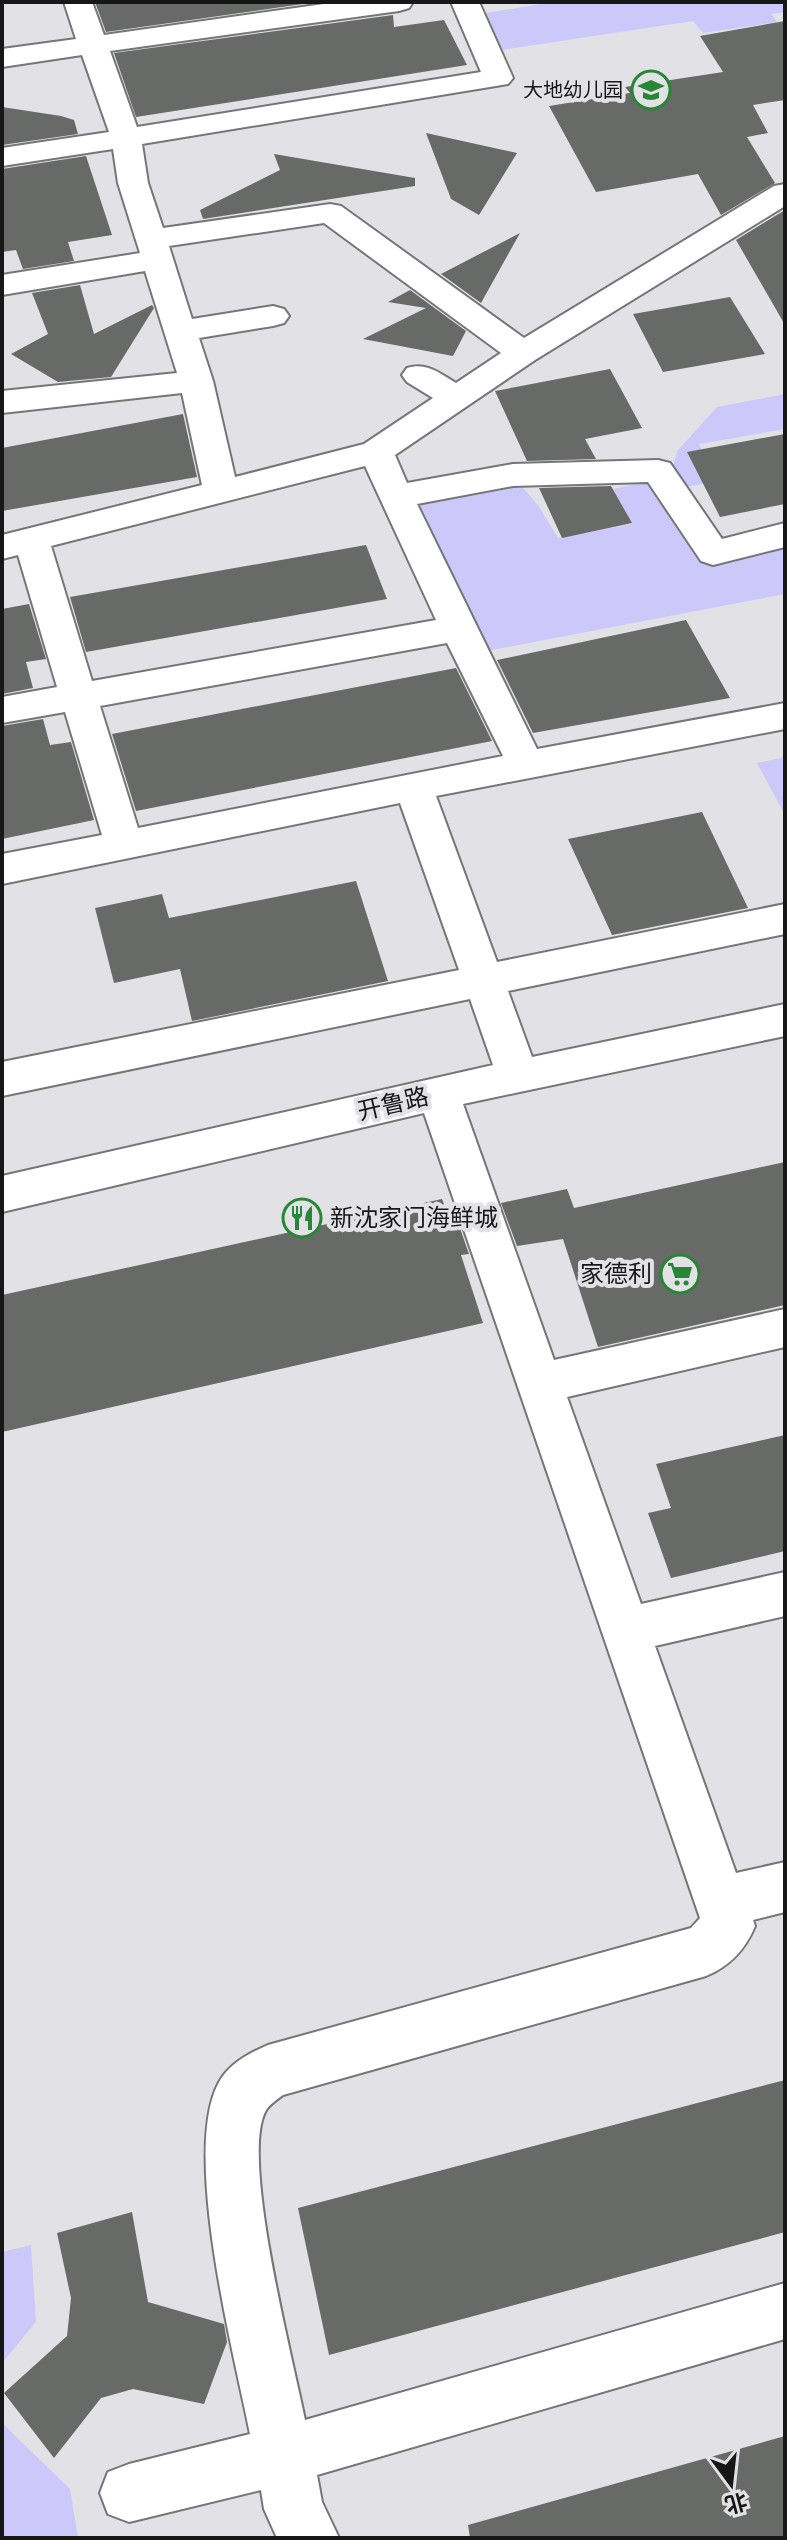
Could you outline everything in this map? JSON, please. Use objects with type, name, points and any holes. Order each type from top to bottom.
[{"type":"street","points":[[78,2],[126,138],[133,183],[196,381],[221,491]]},
{"type":"street","points":[[2,58],[399,2]]},
{"type":"street","points":[[2,157],[498,78],[465,2]]},
{"type":"street","points":[[124,845],[77,697],[17,543],[376,452],[523,353],[785,193]]},
{"type":"street","points":[[2,285],[330,213],[523,353]]},
{"type":"street","points":[[180,331],[273,316]]},
{"type":"street","points":[[419,375],[456,398]]},
{"type":"street","points":[[2,402],[196,381]]},
{"type":"street","points":[[376,452],[458,629],[526,765]]},
{"type":"street","points":[[396,496],[513,475],[658,471],[713,553],[785,535]]},
{"type":"street","points":[[2,710],[458,629]]},
{"type":"street","points":[[2,869],[785,716]]},
{"type":"street","points":[[413,787],[518,1076]]},
{"type":"street","points":[[2,1079],[785,919]]},
{"type":"street","name":"开鲁路","points":[[2,1194],[438,1093],[785,1020]]},
{"type":"street","points":[[309,2538],[294,2509],[234,2205],[231,2142],[242,2095],[268,2072],[706,1950],[729,1926],[438,1093]]},
{"type":"street","points":[[540,1383],[785,1328]]},
{"type":"street","points":[[626,1630],[785,1594]]},
{"type":"street","points":[[721,1902],[785,1887]]},
{"type":"street","points":[[129,2493],[284,2455],[785,2311]]},
{"type":"shaded area","points":[[553,2],[785,2],[785,12],[771,14],[777,22],[703,33],[693,21],[501,50],[480,14]]},
{"type":"shaded area","points":[[785,394],[785,429],[699,444],[715,482],[678,488],[670,474],[678,450],[717,407]]},
{"type":"shaded area","points":[[663,478],[713,553],[785,535],[785,594],[487,651],[426,527],[417,501],[491,487],[523,488],[538,505],[558,538],[632,524],[613,489]]},
{"type":"shaded area","points":[[785,757],[785,815],[757,763]]},
{"type":"shaded area","points":[[31,2245],[36,2322],[2,2363],[2,2252]]},
{"type":"shaded area","points":[[2,2423],[70,2489],[78,2538],[2,2538]]},
{"type":"building","points":[[95,2],[317,2],[106,32]]},
{"type":"building","points":[[393,15],[394,27],[444,20],[467,65],[136,117],[114,53]]},
{"type":"building","points":[[785,21],[785,100],[753,105],[768,133],[747,137],[775,183],[721,215],[698,174],[596,192],[549,106],[630,93],[625,87],[723,72],[700,36]]},
{"type":"building","points":[[2,107],[74,120],[78,134],[2,145]]},
{"type":"building","points":[[426,133],[517,153],[479,215],[451,199]]},
{"type":"building","points":[[274,154],[415,178],[415,186],[203,219],[200,210],[280,170]]},
{"type":"building","points":[[86,156],[112,235],[68,242],[74,261],[23,269],[16,250],[2,252],[2,169]]},
{"type":"building","points":[[785,210],[785,325],[736,240]]},
{"type":"building","points":[[520,233],[481,303],[441,274]]},
{"type":"building","points":[[80,285],[94,334],[152,305],[154,308],[111,377],[58,382],[11,354],[48,334],[32,293]]},
{"type":"building","points":[[410,290],[466,331],[453,356],[363,339],[426,308],[388,302]]},
{"type":"building","points":[[730,297],[765,354],[663,372],[633,314]]},
{"type":"building","points":[[610,369],[642,428],[585,439],[596,459],[527,461],[495,391]]},
{"type":"building","points":[[183,414],[197,477],[2,511],[2,448]]},
{"type":"building","points":[[785,434],[785,504],[720,517],[687,452]]},
{"type":"building","points":[[611,486],[632,523],[562,538],[539,488]]},
{"type":"building","points":[[366,545],[387,599],[86,652],[70,597]]},
{"type":"building","points":[[29,604],[46,659],[26,662],[33,688],[2,694],[2,609]]},
{"type":"building","points":[[686,620],[730,698],[533,733],[497,660]]},
{"type":"building","points":[[456,668],[492,741],[136,811],[112,734]]},
{"type":"building","points":[[43,719],[50,745],[71,742],[94,820],[2,839],[2,726]]},
{"type":"building","points":[[702,812],[748,908],[612,935],[568,839]]},
{"type":"building","points":[[356,881],[388,981],[192,1021],[180,969],[114,983],[95,908],[162,894],[169,918]]},
{"type":"building","name":"家德利","points":[[785,1162],[785,1305],[598,1347],[563,1239],[517,1246],[501,1203],[567,1189],[574,1208]]},
{"type":"building","points":[[442,1199],[448,1215],[455,1214],[469,1254],[461,1255],[483,1323],[2,1432],[2,1295]]},
{"type":"building","points":[[785,1435],[785,1551],[671,1578],[648,1513],[671,1508],[656,1464]]},
{"type":"building","points":[[785,2080],[785,2232],[329,2355],[298,2208]]},
{"type":"building","points":[[132,2212],[148,2302],[224,2324],[227,2342],[204,2404],[133,2389],[101,2398],[54,2458],[4,2393],[67,2336],[71,2298],[57,2233]]},
{"type":"building","points":[[785,2436],[785,2538],[470,2538],[468,2525]]},
{"type":"place","name":"大地幼儿园","points":[[651,90]]},
{"type":"place","name":"新沈家门海鲜城","points":[[302,1218]]},
{"type":"place","name":"家德利","points":[[680,1274]]}]
